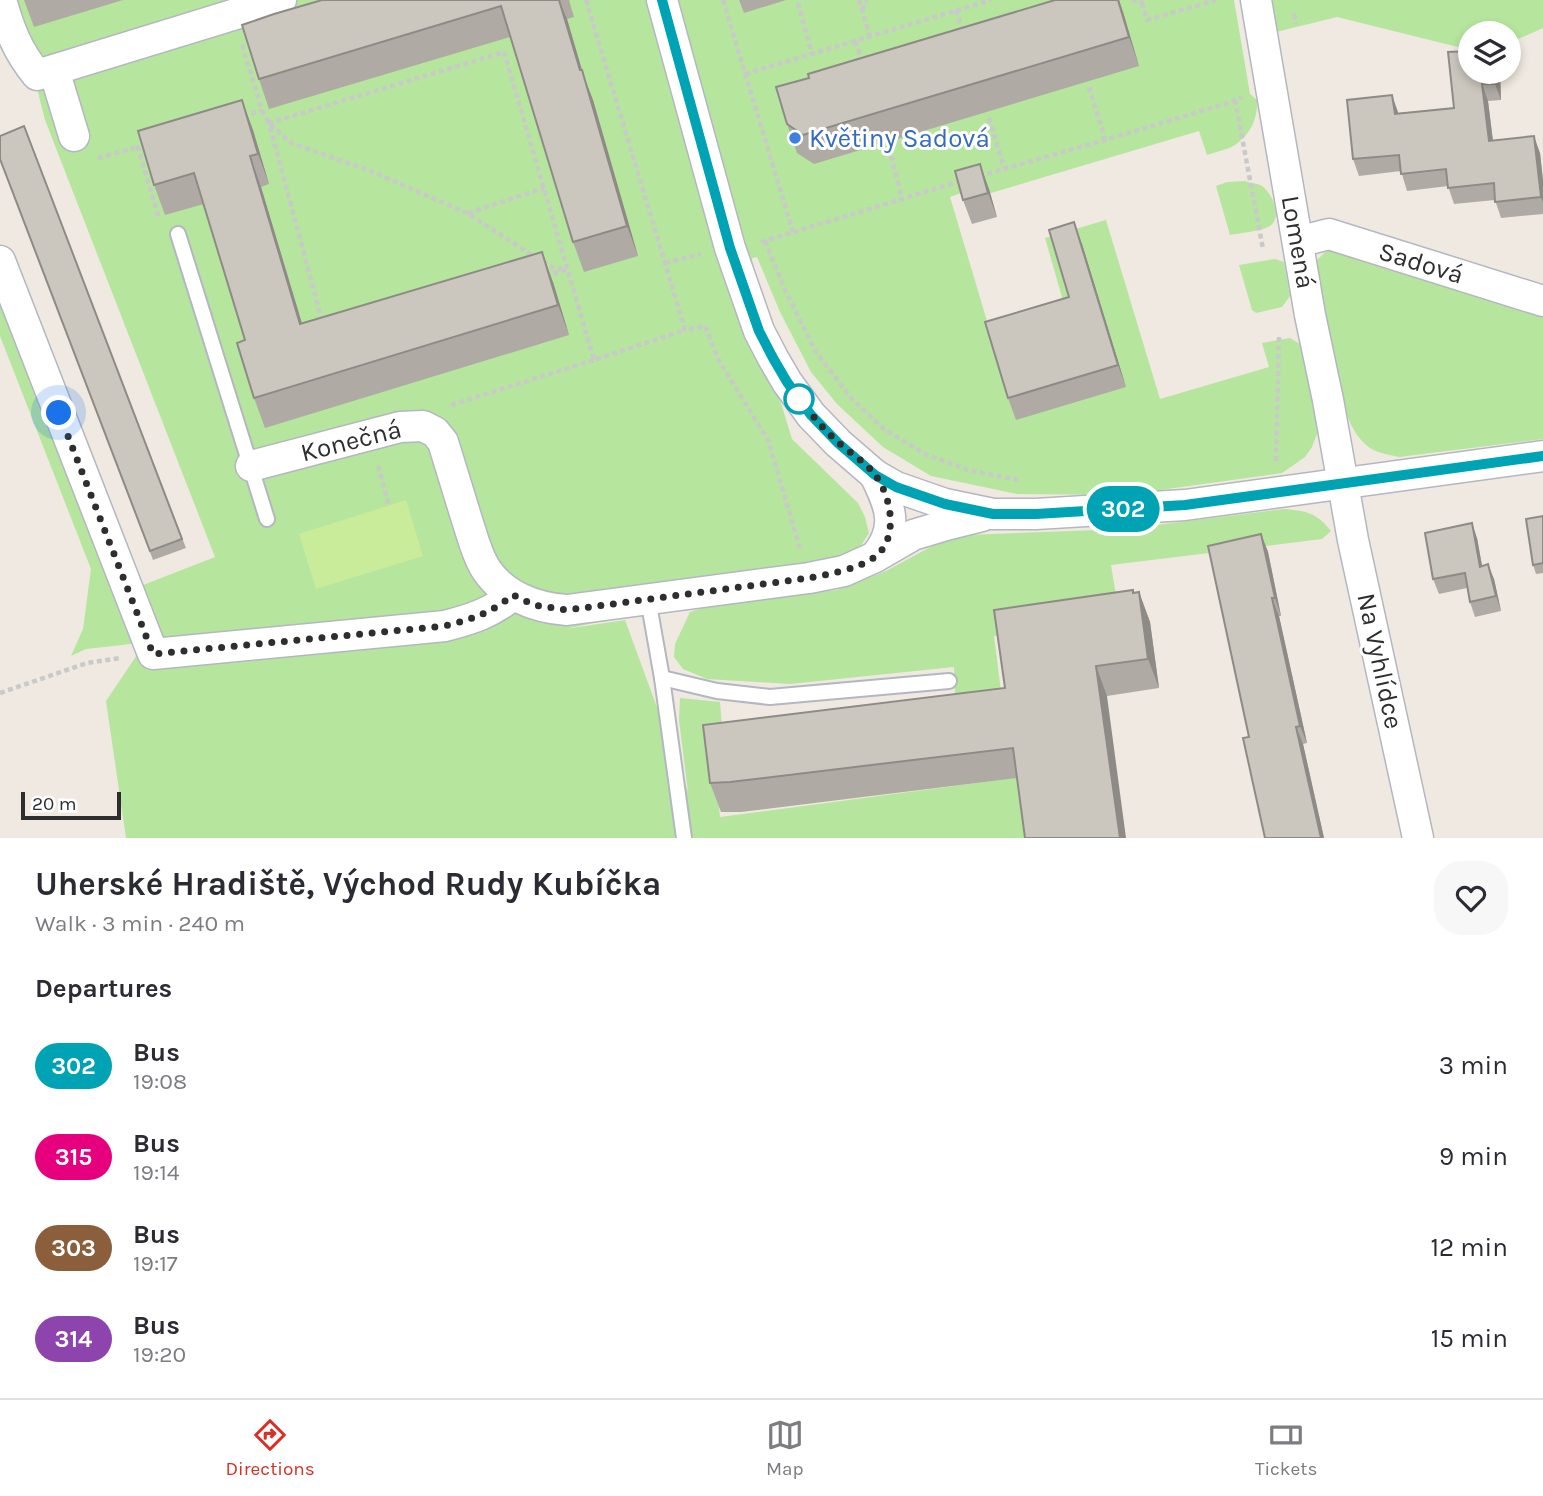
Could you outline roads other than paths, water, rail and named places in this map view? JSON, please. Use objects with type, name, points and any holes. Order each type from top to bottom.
[{"type":"street","points":[[1,0],[10,31],[22,56],[37,75],[281,0]]},
{"type":"street","points":[[662,0],[730,248],[759,331],[787,382],[811,415],[875,475],[896,487],[927,499],[993,514],[1036,514],[1185,505],[1543,456]]},
{"type":"street","name":"Lomená","points":[[1256,0],[1310,315],[1343,483]]},
{"type":"street","points":[[54,70],[74,136]]},
{"type":"street","name":"Sadová","points":[[1298,242],[1329,234],[1543,301]]},
{"type":"street","points":[[0,261],[153,654],[445,626],[479,617],[513,595]]},
{"type":"street","name":"Konečná","points":[[251,466],[369,434],[400,427],[423,426],[435,432],[443,442],[479,556],[498,584],[534,605],[567,610],[844,571],[913,536],[993,514]]},
{"type":"street","points":[[875,475],[890,508],[891,521],[885,542],[875,556]]},
{"type":"street","name":"Na Vyhlídce","points":[[1343,483],[1418,838]]},
{"type":"lane","points":[[178,234],[267,519]]},
{"type":"lane","points":[[648,599],[663,678],[684,838]]},
{"type":"lane","points":[[663,678],[718,691],[770,697],[949,681]]},
{"type":"place","name":"Květiny Sadová","points":[[795,138]]}]
